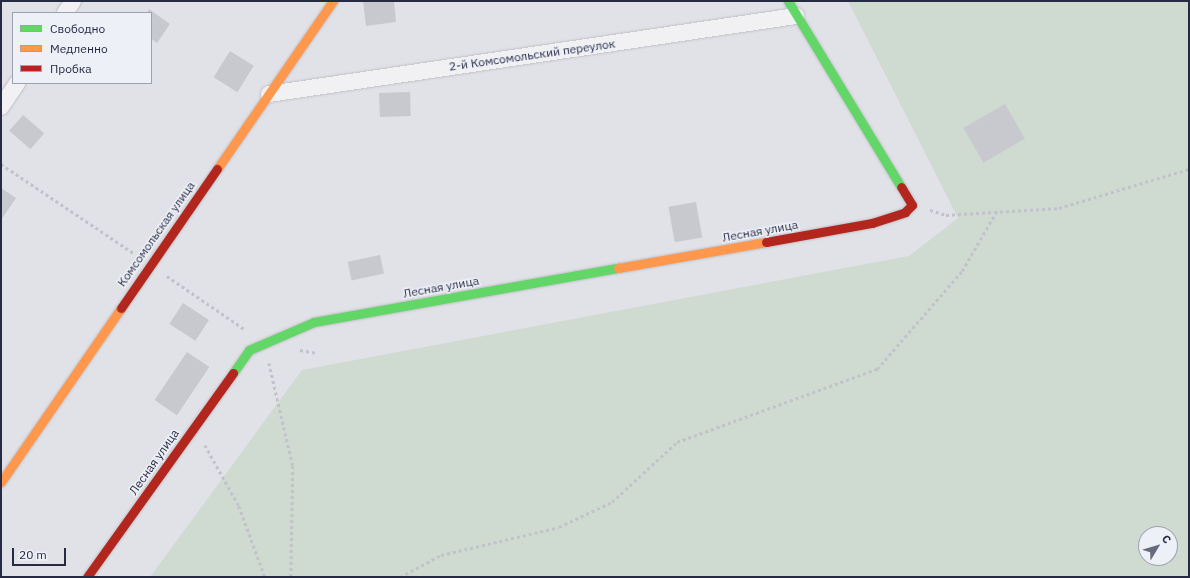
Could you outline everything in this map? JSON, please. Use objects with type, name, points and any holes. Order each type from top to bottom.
[{"type":"street","points":[[66,12],[73,1]]},
{"type":"street","name":"Комсомольская улица","points":[[1,482],[333,1]]},
{"type":"street","points":[[788,1],[912,206]]},
{"type":"street","name":"2-й Комсомольский переулок","points":[[269,94],[796,16]]},
{"type":"street","points":[[1,107],[16,84]]},
{"type":"street","name":"Лесная улица","points":[[87,577],[249,350],[264,343],[314,322],[872,224],[905,212],[912,206]]},
{"type":"path","points":[[912,206],[946,215],[998,209],[1059,208],[1189,169]]},
{"type":"path","points":[[400,577],[441,556],[559,527],[612,502],[676,442],[877,369],[962,271],[998,209]]},
{"type":"path","points":[[264,343],[293,466],[291,577]]},
{"type":"path","points":[[195,426],[239,506],[265,577]]},
{"type":"shaded area","points":[[848,1],[1189,1],[1189,577],[150,577],[302,370],[909,256],[958,218]]},
{"type":"building","points":[[363,1],[394,1],[396,22],[366,26]]},
{"type":"building","points":[[149,9],[170,24],[157,43],[152,40],[152,12],[148,12]]},
{"type":"building","points":[[230,51],[254,66],[237,92],[214,77]]},
{"type":"building","points":[[410,92],[411,116],[380,117],[379,93]]},
{"type":"building","points":[[1005,104],[1025,139],[983,163],[963,128]]},
{"type":"building","points":[[23,115],[44,133],[30,149],[9,131]]},
{"type":"building","points":[[1,188],[16,198],[1,220]]},
{"type":"building","points":[[696,202],[702,237],[675,242],[668,207]]},
{"type":"building","points":[[380,255],[384,274],[352,280],[348,262]]},
{"type":"building","points":[[183,303],[209,320],[195,341],[169,324]]},
{"type":"building","points":[[187,352],[209,367],[177,415],[155,400]]},
{"type":"traffic: fast","points":[[788,1],[901,187]]},
{"type":"traffic: fast","points":[[233,373],[249,350],[314,322],[618,268]]},
{"type":"traffic: slow","points":[[217,169],[333,1]]},
{"type":"traffic: slow","points":[[618,268],[766,242]]},
{"type":"traffic: slow","points":[[1,482],[121,308]]},
{"type":"traffic: jam","points":[[121,308],[217,169]]},
{"type":"traffic: jam","points":[[766,242],[872,223],[905,212],[912,205],[901,187]]},
{"type":"traffic: jam","points":[[87,577],[233,373]]}]
